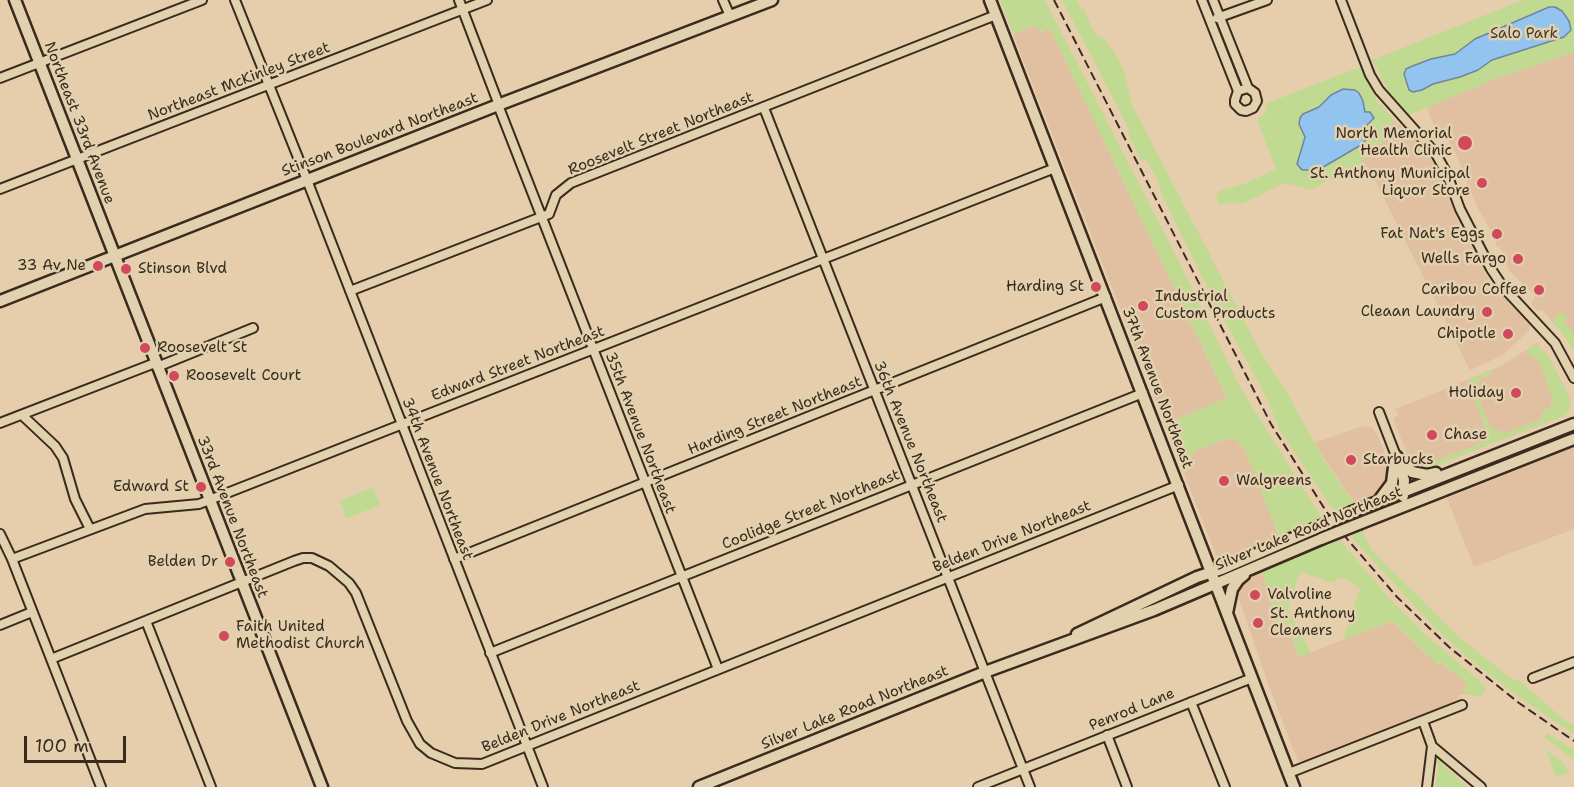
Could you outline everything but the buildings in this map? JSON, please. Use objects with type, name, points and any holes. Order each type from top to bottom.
[{"type":"street","name":"Northeast 33rd Avenue","points":[[15,0],[116,257]]},
{"type":"street","points":[[0,78],[202,0]]},
{"type":"street","name":"34th Avenue Northeast","points":[[235,0],[543,787]]},
{"type":"street","name":"35th Avenue Northeast","points":[[459,0],[592,349],[718,669]]},
{"type":"street","name":"Northeast McKinley Street","points":[[0,189],[487,0]]},
{"type":"street","points":[[723,0],[730,16]]},
{"type":"street","name":"Stinson Boulevard Northeast","points":[[0,301],[772,0]]},
{"type":"street","name":"37th Avenue Northeast","points":[[990,0],[1179,484],[1294,787]]},
{"type":"street","points":[[1202,0],[1238,91],[1236,104],[1241,110],[1250,110],[1255,105],[1257,97],[1248,88],[1213,0]]},
{"type":"street","points":[[1210,20],[1267,0]]},
{"type":"street","points":[[1341,0],[1370,75],[1379,90],[1436,154],[1447,174],[1460,209],[1491,269],[1503,287],[1555,343],[1574,378]]},
{"type":"street","name":"Roosevelt Street Northeast","points":[[541,216],[549,214],[556,195],[571,183],[996,15]]},
{"type":"street","points":[[1238,91],[1248,88]]},
{"type":"street","name":"36th Avenue Northeast","points":[[764,108],[1030,787]]},
{"type":"street","name":"Edward Street Northeast","points":[[12,559],[145,509],[199,504],[1055,168]]},
{"type":"street","points":[[350,291],[541,216]]},
{"type":"street","name":"33rd Avenue Northeast","points":[[116,257],[321,787]]},
{"type":"street","name":"Harding Street Northeast","points":[[454,559],[1106,297]]},
{"type":"street","points":[[0,423],[253,328]]},
{"type":"street","name":"Coolidge Street Northeast","points":[[490,653],[1143,393]]},
{"type":"street","points":[[1379,412],[1404,480],[1402,499],[1393,510]]},
{"type":"street","points":[[1555,432],[1574,413]]},
{"type":"street","points":[[22,415],[55,446],[63,458],[75,499],[90,529]]},
{"type":"street","points":[[1213,578],[1352,512],[1574,424]]},
{"type":"street","name":"Silver Lake Road Northeast","points":[[699,787],[985,672],[1102,630],[1213,578],[1254,567],[1574,440]]},
{"type":"street","points":[[1396,456],[1407,468],[1418,474],[1427,475],[1459,469]]},
{"type":"street","points":[[1378,501],[1391,485],[1396,456]]},
{"type":"street","name":"Belden Drive Northeast","points":[[51,659],[303,558],[312,558],[321,561],[349,583],[356,592],[407,721],[420,744],[442,759],[468,765],[482,764],[1179,484]]},
{"type":"street","points":[[0,534],[12,559],[101,787]]},
{"type":"street","points":[[1227,615],[1233,585],[1254,567]]},
{"type":"street","points":[[0,625],[32,612]]},
{"type":"street","points":[[146,621],[211,787]]},
{"type":"street","points":[[1533,678],[1574,662]]},
{"type":"street","name":"Penrod Lane","points":[[978,787],[1252,678]]},
{"type":"street","points":[[1191,702],[1225,787]]},
{"type":"street","points":[[1289,773],[1462,705]]},
{"type":"street","points":[[1423,721],[1432,746],[1427,787]]},
{"type":"street","points":[[1107,735],[1127,787]]},
{"type":"street","points":[[1432,746],[1481,787]]},
{"type":"shaded area","points":[[1037,25],[1041,32],[1050,28],[1227,398],[1165,424],[1013,34]]},
{"type":"shaded area","points":[[1574,52],[1574,352],[1564,335],[1542,310],[1538,311],[1531,304],[1535,296],[1509,270],[1500,246],[1497,247],[1477,207],[1454,150],[1432,122],[1427,107],[1500,77]]},
{"type":"shaded area","points":[[1394,120],[1426,152],[1436,167],[1457,218],[1494,287],[1530,324],[1529,330],[1503,355],[1470,370],[1370,170],[1361,161],[1371,149],[1381,143]]},
{"type":"shaded area","points":[[1537,343],[1549,357],[1569,396],[1571,406],[1566,415],[1424,470],[1411,464],[1393,418],[1398,415],[1396,410],[1393,410],[1501,366]]},
{"type":"shaded area","points":[[1363,426],[1372,428],[1377,434],[1390,466],[1391,478],[1382,490],[1356,505],[1314,443]]},
{"type":"shaded area","points":[[1226,439],[1237,440],[1245,450],[1279,536],[1224,560],[1216,555],[1184,474],[1189,469],[1189,460],[1194,451]]},
{"type":"shaded area","points":[[1574,447],[1574,529],[1474,567],[1447,498]]},
{"type":"shaded area","points":[[1262,571],[1278,625],[1286,622],[1299,657],[1392,621],[1438,665],[1441,662],[1468,683],[1466,694],[1460,695],[1452,704],[1304,761],[1298,761],[1237,593],[1241,583],[1247,577]]},
{"type":"green space","points":[[1000,0],[1045,0],[1239,385],[1321,517],[1279,536],[1245,450],[1233,439],[1226,439],[1194,451],[1189,460],[1189,469],[1184,474],[1165,424],[1227,398],[1050,29],[1040,31],[1036,25],[1013,34]]},
{"type":"green space","points":[[1062,0],[1077,0],[1086,12],[1096,35],[1102,37],[1115,53],[1124,71],[1133,107],[1262,355],[1285,389],[1324,460],[1354,503],[1334,511],[1280,431],[1266,397],[1214,301],[1162,195],[1158,181],[1145,158],[1142,162],[1128,135],[1129,129]]},
{"type":"green space","name":"Salo Park","points":[[1523,0],[1574,0],[1574,52],[1500,77],[1409,115],[1390,94],[1372,60]]},
{"type":"green space","points":[[1360,67],[1377,101],[1394,120],[1388,136],[1378,146],[1371,149],[1370,154],[1361,161],[1364,163],[1310,190],[1289,184],[1280,185],[1242,204],[1219,205],[1217,196],[1219,191],[1246,183],[1276,169],[1257,119],[1265,114],[1267,103]]},
{"type":"green space","points":[[1558,313],[1566,315],[1567,318],[1564,321],[1574,335],[1574,352],[1564,335],[1553,323]]},
{"type":"green space","points":[[1537,344],[1549,357],[1569,396],[1570,406],[1566,415],[1425,470],[1416,466],[1422,467],[1448,456],[1447,450],[1451,455],[1484,442],[1481,436],[1485,427],[1468,382],[1471,378],[1491,370],[1492,374],[1479,379],[1475,388],[1491,429],[1500,430],[1503,434],[1542,419],[1541,414],[1551,405],[1552,397],[1539,361],[1527,353],[1528,348]]},
{"type":"green space","points":[[373,487],[380,505],[346,519],[340,501]]},
{"type":"green space","points":[[1362,530],[1371,549],[1460,638],[1515,681],[1518,679],[1564,720],[1574,725],[1574,734],[1520,698],[1466,656],[1434,627],[1354,540],[1351,534]]},
{"type":"green space","points":[[1339,539],[1390,599],[1427,636],[1485,686],[1483,694],[1476,697],[1466,694],[1464,688],[1467,683],[1441,663],[1438,665],[1392,621],[1343,640],[1360,589],[1349,580],[1337,577],[1334,583],[1300,572],[1288,610],[1311,652],[1299,657],[1286,622],[1278,625],[1262,571]]},
{"type":"green space","points":[[1546,734],[1574,750],[1574,760],[1545,738]]},
{"type":"green space","points":[[1546,750],[1560,760],[1571,772],[1556,777]]},
{"type":"green space","points":[[1438,755],[1445,759],[1442,764],[1468,787],[1435,787],[1439,765],[1433,763]]},
{"type":"water","points":[[1549,7],[1562,11],[1569,21],[1571,30],[1564,37],[1492,60],[1478,70],[1433,84],[1422,90],[1413,92],[1409,90],[1404,74],[1406,69],[1431,59],[1455,54],[1475,39]]},
{"type":"water","points":[[1343,89],[1355,90],[1359,93],[1365,112],[1370,112],[1374,118],[1366,126],[1367,139],[1361,145],[1325,166],[1315,170],[1302,170],[1297,164],[1305,137],[1299,124],[1300,118]]},
{"type":"railway","points":[[1054,0],[1271,424],[1326,511],[1397,597],[1449,647],[1519,703],[1574,741]]},
{"type":"place","name":"North Memorial Health Clinic","points":[[1465,143]]},
{"type":"place","name":"St. Anthony Municipal Liquor Store","points":[[1482,183]]},
{"type":"place","name":"Fat Nat's Eggs","points":[[1497,234]]},
{"type":"place","name":"Wells Fargo","points":[[1518,259]]},
{"type":"place","name":"33 Av Ne","points":[[98,266]]},
{"type":"place","name":"Stinson Blvd","points":[[126,269]]},
{"type":"place","name":"Harding St","points":[[1096,287]]},
{"type":"place","name":"Caribou Coffee","points":[[1539,290]]},
{"type":"place","name":"Industrial Custom Products","points":[[1143,306]]},
{"type":"place","name":"Cleaan Laundry","points":[[1487,312]]},
{"type":"place","name":"Chipotle","points":[[1508,334]]},
{"type":"place","name":"Roosevelt St","points":[[145,348]]},
{"type":"place","name":"Roosevelt Court","points":[[174,376]]},
{"type":"place","name":"Holiday","points":[[1516,393]]},
{"type":"place","name":"Chase","points":[[1432,435]]},
{"type":"place","name":"Starbucks","points":[[1351,460]]},
{"type":"place","name":"Walgreens","points":[[1224,481]]},
{"type":"place","name":"Edward St","points":[[201,487]]},
{"type":"place","name":"Belden Dr","points":[[230,562]]},
{"type":"place","name":"Valvoline","points":[[1255,595]]},
{"type":"place","name":"St. Anthony Cleaners","points":[[1258,623]]},
{"type":"place","name":"Faith United Methodist Church","points":[[224,636]]}]
